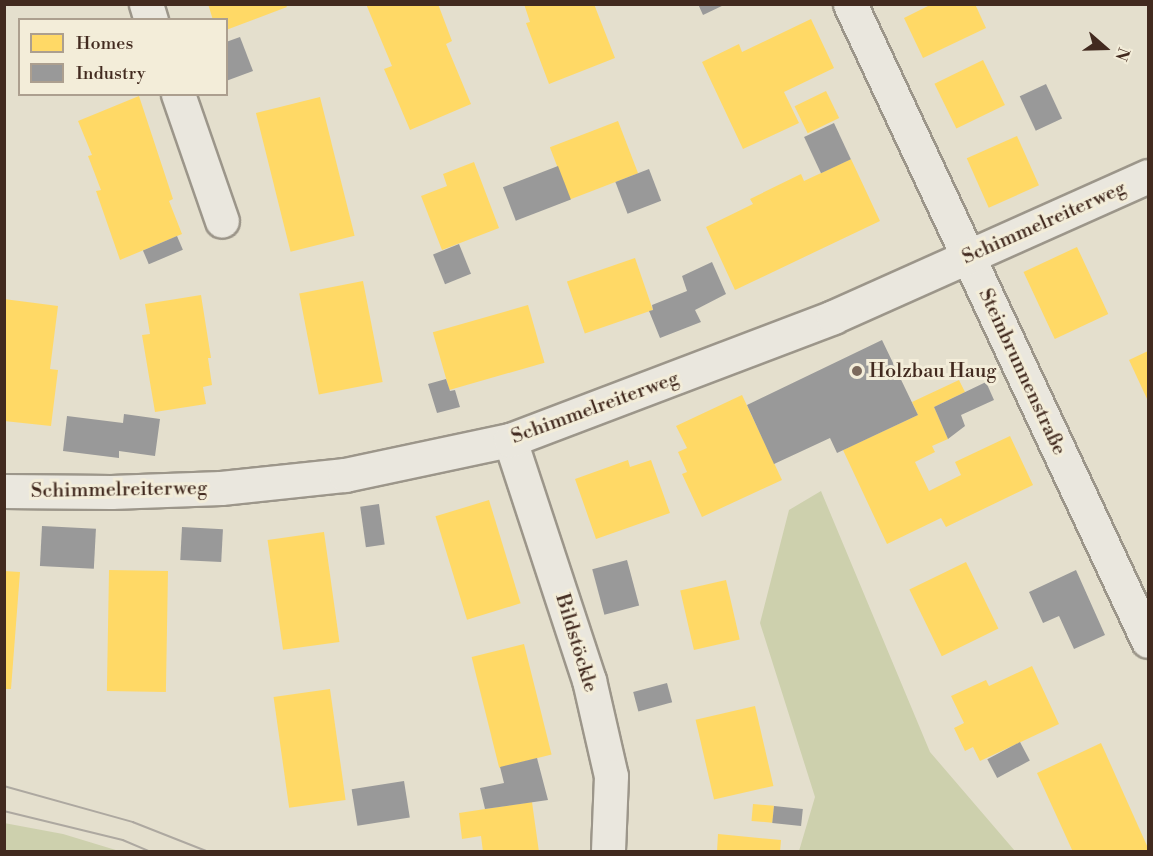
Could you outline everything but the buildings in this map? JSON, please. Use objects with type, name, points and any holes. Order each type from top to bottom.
[{"type":"street","name":"Steinbrunnenstraße","points":[[850,4],[1149,641]]},
{"type":"street","points":[[179,96],[222,221]]},
{"type":"street","name":"Schimmelreiterweg","points":[[4,491],[111,492],[221,488],[345,475],[510,440],[832,318],[1149,176]]},
{"type":"street","name":"Bildstöckle","points":[[510,440],[589,680],[611,776],[608,852]]},
{"type":"green space","points":[[821,491],[930,752],[1015,851],[799,851],[815,797],[760,623],[789,510]]},
{"type":"green space","points":[[4,823],[63,834],[119,851],[5,851]]},
{"type":"tram line","points":[[4,786],[133,822],[209,852]]},
{"type":"tram line","points":[[4,811],[123,840],[151,852]]},
{"type":"place","name":"Holzbau Haug","points":[[857,371]]}]
